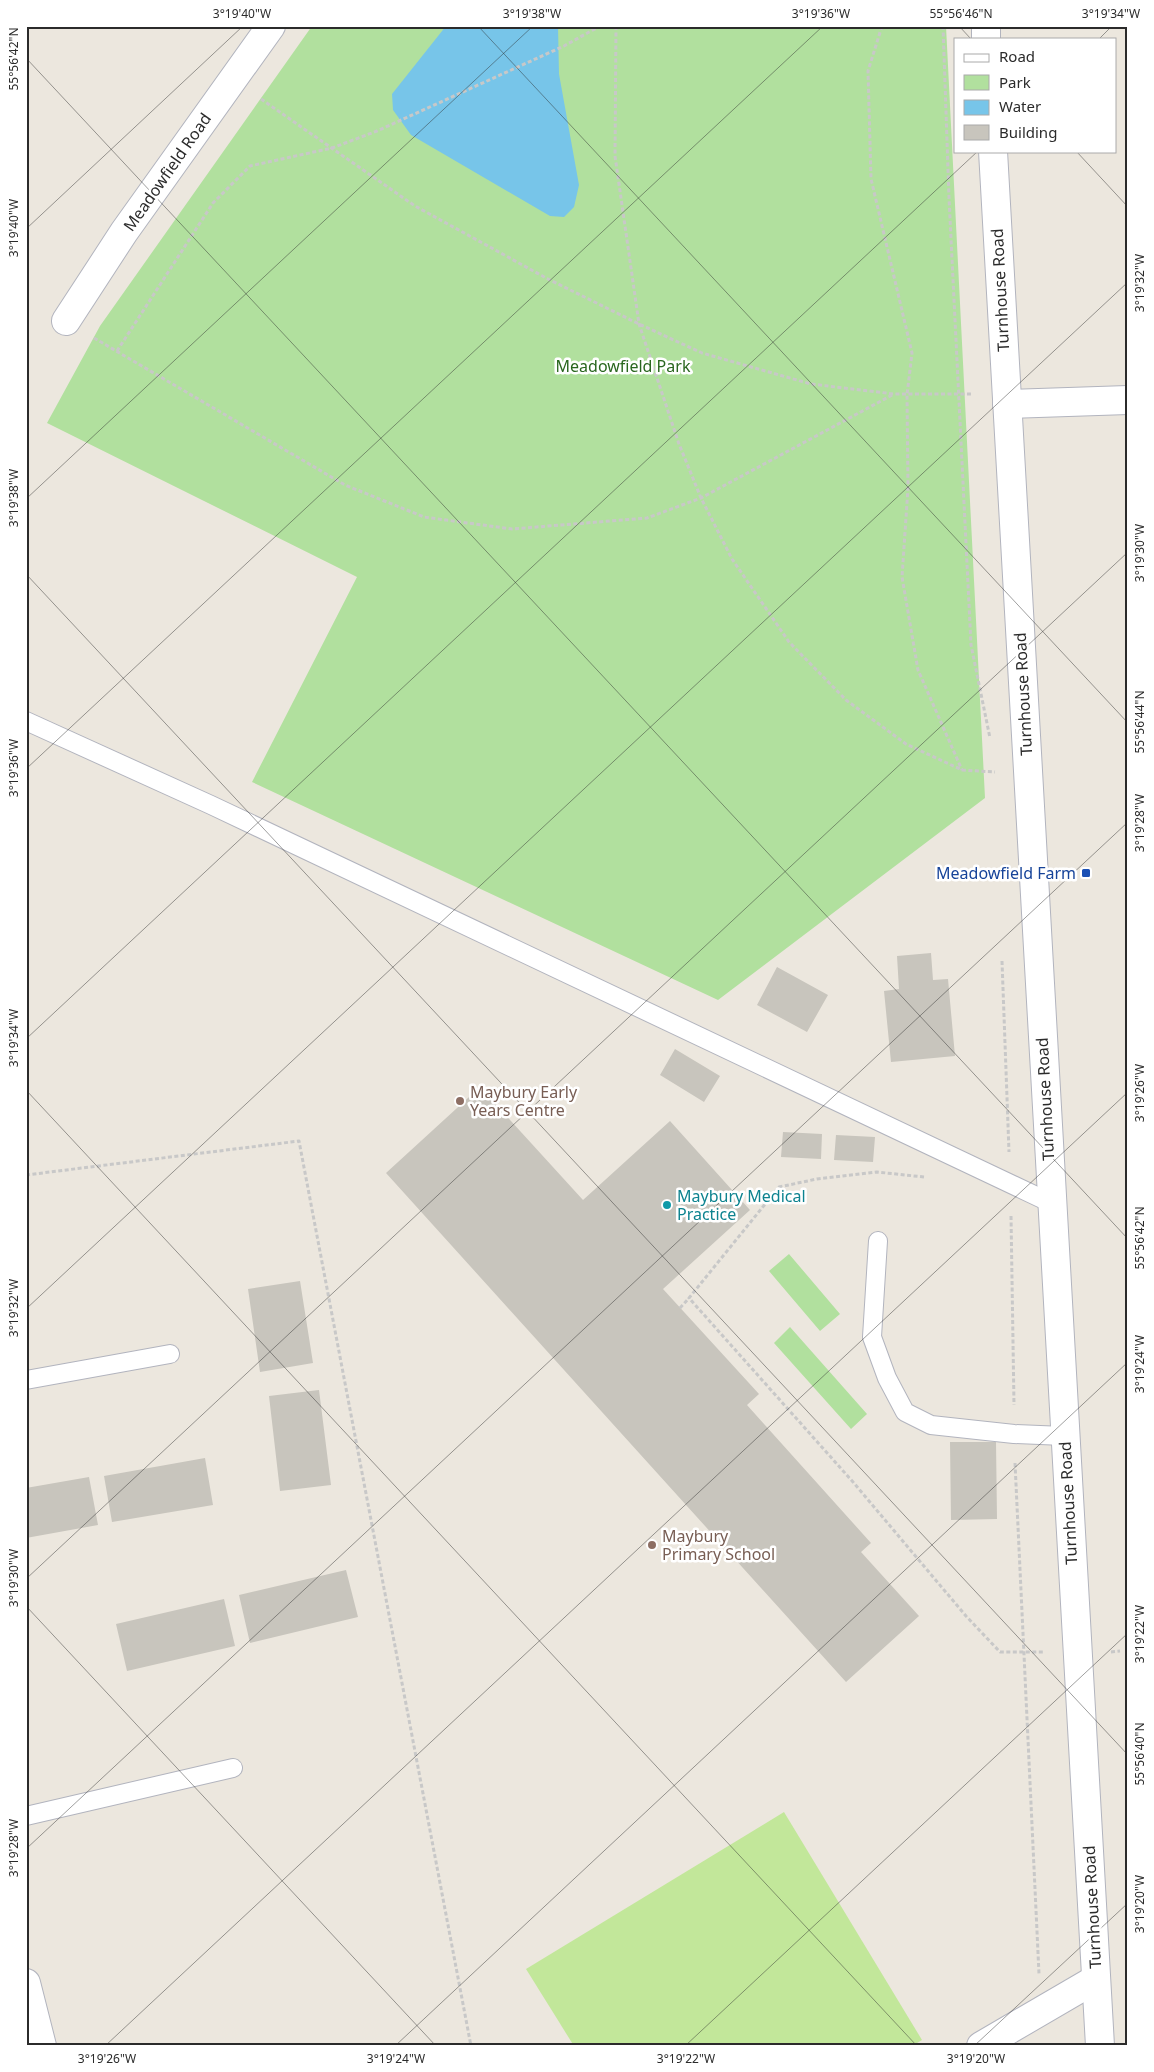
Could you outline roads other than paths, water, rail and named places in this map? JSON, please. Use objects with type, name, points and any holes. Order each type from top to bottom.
[{"type":"street","name":"Meadowfield Road","points":[[66,321],[124,232],[271,26]]},
{"type":"street","name":"Turnhouse Road","points":[[993,152],[1064,1436],[1100,2046]]},
{"type":"street","points":[[1006,399],[1128,400]]},
{"type":"street","points":[[981,2046],[1096,1979]]},
{"type":"street","points":[[26,1983],[42,2046]]},
{"type":"lane","points":[[26,721],[237,818],[1051,1203]]},
{"type":"lane","points":[[878,1241],[872,1337],[886,1378],[905,1412],[931,1425],[1014,1434],[1064,1436]]},
{"type":"lane","points":[[26,1380],[170,1354]]},
{"type":"lane","points":[[26,1816],[233,1768]]},
{"type":"water","points":[[446,26],[558,26],[559,74],[579,185],[574,207],[564,217],[550,216],[411,135],[393,110],[392,94]]},
{"type":"place","name":"Meadowfield Farm","points":[[1086,873]]},
{"type":"place","name":"Maybury Early Years Centre","points":[[460,1101]]},
{"type":"place","name":"Maybury Medical Practice","points":[[667,1205]]},
{"type":"place","name":"Maybury Primary School","points":[[652,1545]]},
{"type":"park label","name":"Meadowfield Park","points":[[623,366]]}]
